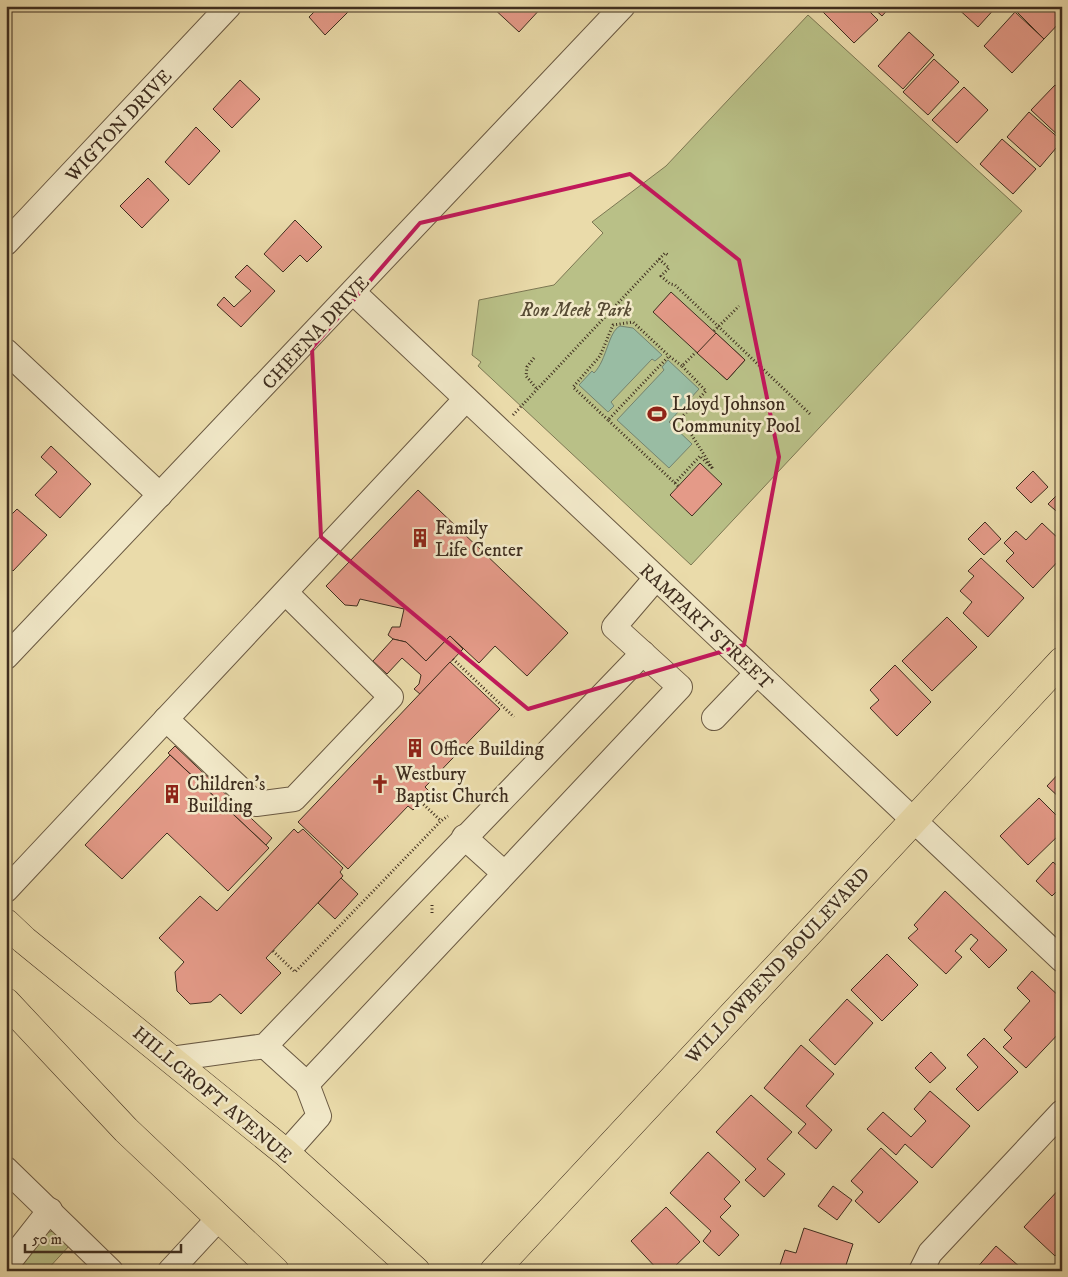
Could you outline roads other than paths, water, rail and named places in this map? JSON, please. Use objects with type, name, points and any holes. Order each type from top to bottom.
[{"type":"main road","name":"WILLOWBEND BOULEVARD","points":[[494,1271],[912,819],[1062,661]]},
{"type":"main road","name":"HILLCROFT AVENUE","points":[[6,923],[286,1153],[416,1271]]},
{"type":"main road","points":[[6,1002],[126,1130],[275,1271]]},
{"type":"main road","points":[[252,1250],[287,1271]]},
{"type":"street","name":"WIGTON DRIVE","points":[[6,243],[229,6]]},
{"type":"street","name":"CHEENA DRIVE","points":[[6,657],[624,6]]},
{"type":"street","name":"RAMPART STREET","points":[[352,292],[1062,960]]},
{"type":"street","points":[[6,352],[160,495]]},
{"type":"street","points":[[6,890],[466,399]]},
{"type":"street","points":[[307,1084],[680,687],[614,627],[656,578]]},
{"type":"street","points":[[166,720],[256,804],[294,799],[385,703],[391,696],[286,593]]},
{"type":"street","points":[[171,1059],[265,1046],[643,653]]},
{"type":"street","points":[[714,718],[757,673]]},
{"type":"street","points":[[464,837],[504,874]]},
{"type":"street","points":[[265,1046],[307,1084],[319,1116],[286,1153]]},
{"type":"street","points":[[921,1271],[930,1253],[1062,1112]]},
{"type":"street","points":[[6,1169],[111,1271]]},
{"type":"street","points":[[6,1266],[50,1210]]},
{"type":"street","points":[[170,1271],[219,1218]]},
{"type":"place","name":"Lloyd Johnson Community Pool","points":[[657,414]]},
{"type":"place","name":"Family Life Center","points":[[420,538]]},
{"type":"place","name":"Office Building","points":[[415,748]]},
{"type":"place","name":"Westbury Baptist Church","points":[[380,784]]},
{"type":"place","name":"Children's Building","points":[[172,794]]},
{"type":"park label","name":"Ron Meek Park","points":[[576,309]]}]
